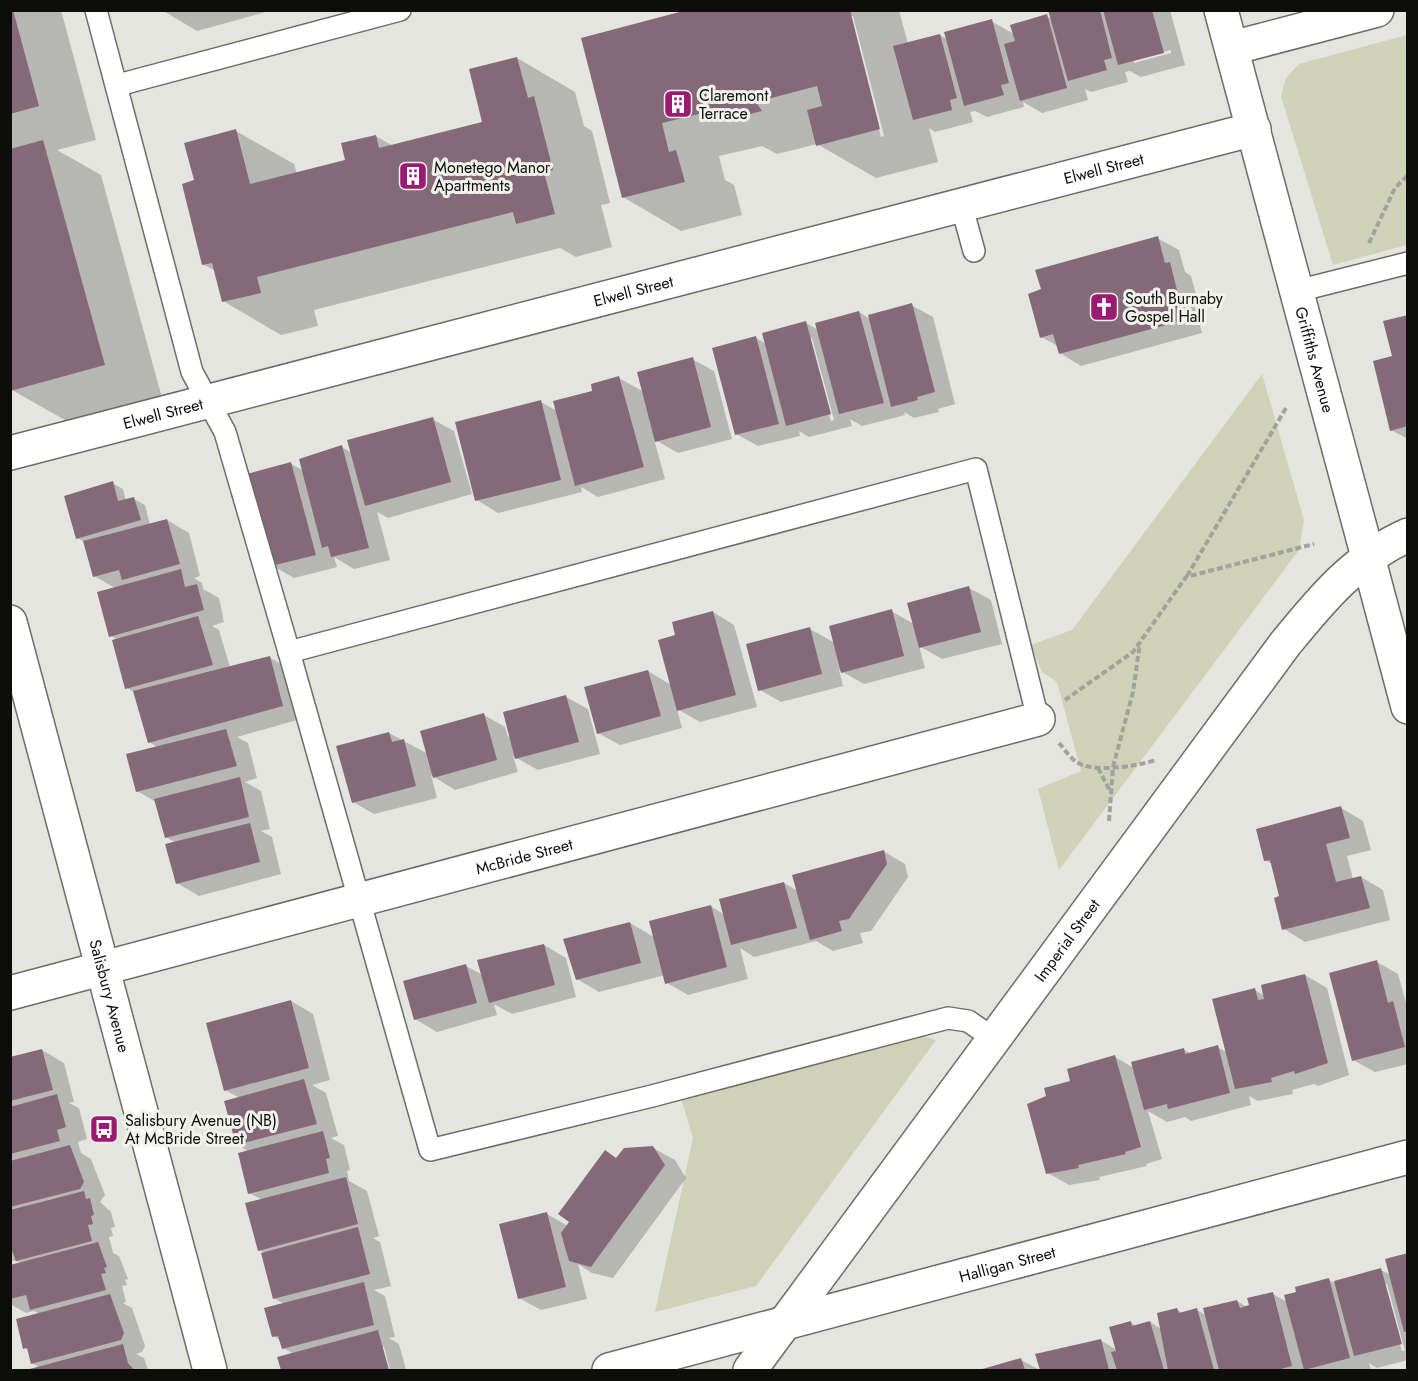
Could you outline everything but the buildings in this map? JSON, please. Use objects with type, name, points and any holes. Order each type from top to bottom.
[{"type":"street","name":"Griffiths Avenue","points":[[1221,10],[1407,707]]},
{"type":"street","points":[[1232,48],[1377,10]]},
{"type":"street","name":"Elwell Street","points":[[10,453],[1254,129]]},
{"type":"street","name":"Imperial Street","points":[[750,1371],[1285,644],[1330,590],[1368,557],[1407,535]]},
{"type":"street","name":"Salisbury Avenue","points":[[10,622],[210,1371]]},
{"type":"street","name":"McBride Street","points":[[10,993],[104,970],[1038,719]]},
{"type":"street","name":"Halligan Street","points":[[609,1371],[1407,1157]]},
{"type":"lane","points":[[96,10],[118,85],[192,372],[225,432],[430,1150],[663,1093],[948,1018],[968,1021],[993,1038]]},
{"type":"lane","points":[[118,85],[400,10]]},
{"type":"lane","points":[[961,204],[974,251]]},
{"type":"lane","points":[[1297,291],[1407,263]]},
{"type":"lane","points":[[289,652],[976,469],[1038,719]]},
{"type":"path","points":[[1353,277],[1395,188],[1407,175]]},
{"type":"path","points":[[1158,759],[1098,768],[1077,762],[1038,719],[1133,652],[1186,577],[1286,408]]},
{"type":"path","points":[[1186,577],[1314,544]]},
{"type":"path","points":[[1109,826],[1113,767],[1133,692],[1140,642]]},
{"type":"path","points":[[1098,768],[1110,791]]},
{"type":"green space","points":[[1407,35],[1407,245],[1333,265],[1281,96],[1286,78],[1299,64]]},
{"type":"green space","points":[[1262,374],[1304,520],[1299,550],[1059,870],[1038,789],[1081,771],[1057,682],[1042,672],[1031,645],[1072,630]]},
{"type":"green space","points":[[918,1034],[936,1040],[756,1286],[655,1312],[693,1138],[681,1098]]},
{"type":"place","name":"Claremont Terrace","points":[[678,104]]},
{"type":"place","name":"Monetego Manor Apartments","points":[[413,176]]},
{"type":"place","name":"South Burnaby Gospel Hall","points":[[1104,307]]},
{"type":"place","name":"Salisbury Avenue (NB) At McBride Street","points":[[104,1129]]}]
